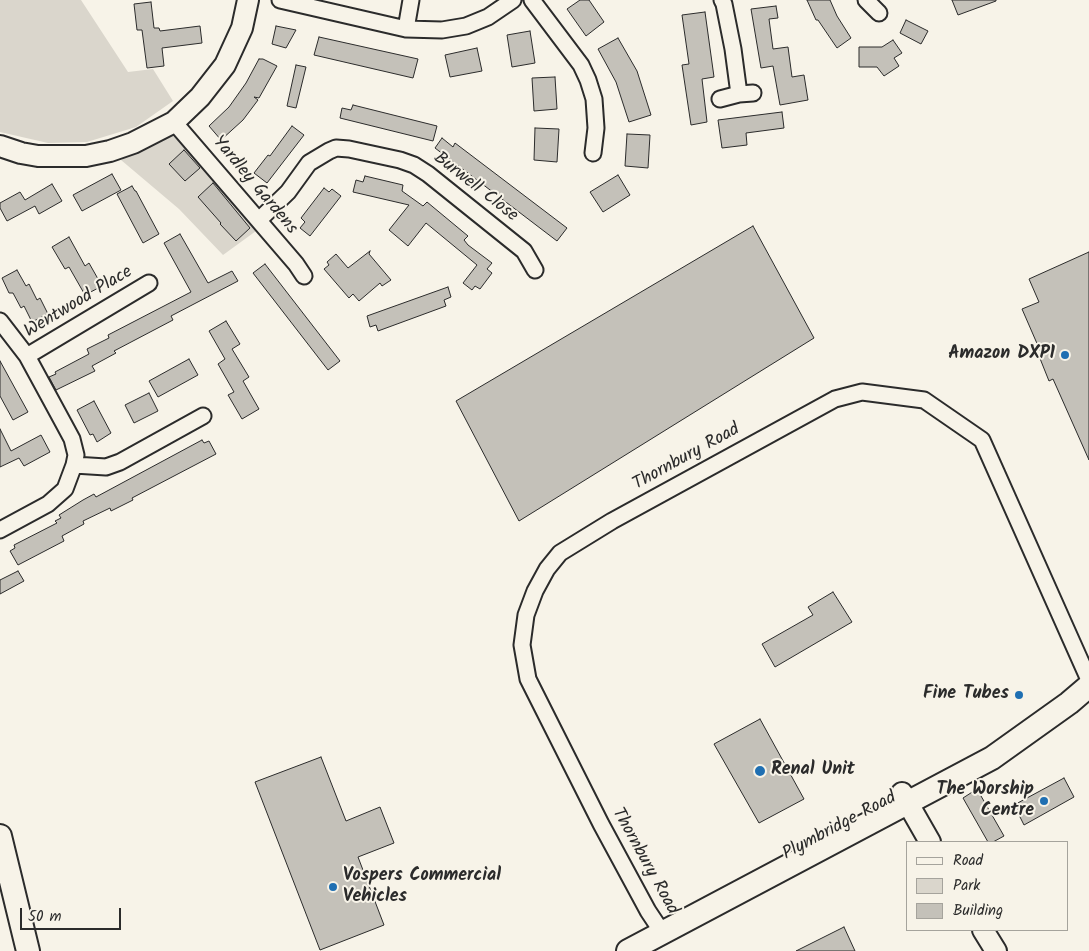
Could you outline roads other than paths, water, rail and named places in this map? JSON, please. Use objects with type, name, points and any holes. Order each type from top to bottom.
[{"type":"main road","name":"Plymbridge Road","points":[[611,951],[660,929],[905,799],[992,758],[1069,703],[1089,686]]},
{"type":"main road","points":[[0,836],[28,951]]},
{"type":"main road","name":"Plymbridge Road","points":[[628,951],[660,929]]},
{"type":"street","points":[[0,146],[38,156],[86,156],[110,151],[133,143],[174,122],[200,97],[225,65],[242,28],[248,0]]},
{"type":"street","points":[[280,0],[406,29],[442,30],[466,26],[488,17],[513,0]]},
{"type":"street","points":[[406,29],[410,0]]},
{"type":"street","points":[[532,0],[581,65],[588,80],[594,99],[596,128],[593,153]]},
{"type":"street","points":[[720,99],[746,93],[733,49],[722,0]]},
{"type":"street","points":[[866,0],[879,13]]},
{"type":"street","name":"Yardley Gardens","points":[[174,122],[259,220],[304,276]]},
{"type":"street","name":"Burwell Close","points":[[259,220],[288,192],[309,163],[328,150],[336,148],[349,149],[400,160],[414,165],[428,174],[524,251],[535,270]]},
{"type":"street","name":"Wentwood Place","points":[[27,356],[149,283]]},
{"type":"street","points":[[0,320],[27,356],[72,439],[76,455],[65,489],[48,504],[0,530]]},
{"type":"street","name":"Thornbury Road","points":[[660,929],[601,824],[528,679],[522,645],[526,615],[535,591],[548,569],[560,553],[612,520],[835,399],[862,392],[924,400],[982,440],[1089,680]]},
{"type":"street","points":[[74,465],[106,467],[120,462],[204,416]]},
{"type":"street","points":[[905,799],[929,841]]},
{"type":"street","points":[[984,931],[996,951]]},
{"type":"place","name":"Amazon DXP1","points":[[1065,355]]},
{"type":"place","name":"Fine Tubes","points":[[1019,695]]},
{"type":"place","name":"Renal Unit","points":[[760,771]]},
{"type":"place","name":"The Worship Centre","points":[[1044,801]]},
{"type":"place","name":"Vospers Commercial Vehicles","points":[[333,887]]}]
